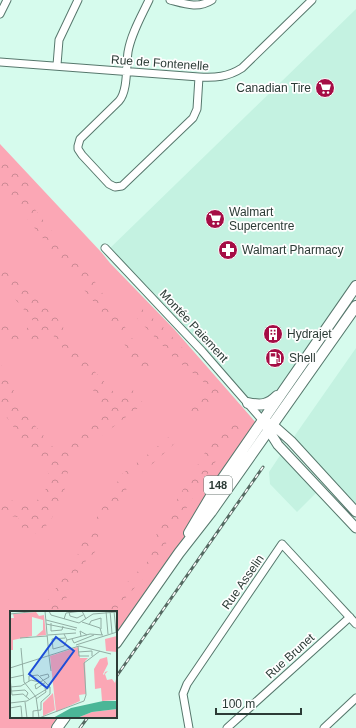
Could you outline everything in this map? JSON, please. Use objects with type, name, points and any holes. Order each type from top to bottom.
[{"type":"main road","name":"148","points":[[268,426],[292,380],[356,286]]},
{"type":"main road","name":"148","points":[[117,642],[179,553],[191,528],[214,491],[268,426],[356,306]]},
{"type":"main road","points":[[248,403],[260,406],[269,403],[292,380]]},
{"type":"main road","name":"Montée Paiement","points":[[268,426],[291,441],[356,512]]},
{"type":"main road","name":"Montée Paiement","points":[[268,426],[283,451],[356,528]]},
{"type":"main road","points":[[57,728],[64,718]]},
{"type":"street","points":[[0,14],[7,0]]},
{"type":"street","points":[[57,65],[59,40],[78,0]]},
{"type":"street","points":[[149,0],[130,39],[125,91],[123,97],[83,136],[78,149],[108,184],[115,187],[122,186],[193,118],[197,109],[199,77]]},
{"type":"street","points":[[170,0],[194,5],[204,4],[212,0]]},
{"type":"street","name":"Rue de Fontenelle","points":[[0,62],[57,65],[199,77],[219,77],[237,71],[246,64],[312,0]]},
{"type":"street","name":"Montée Paiement","points":[[105,248],[202,351],[268,426]]},
{"type":"street","name":"Rue Asselin","points":[[189,728],[183,694],[186,684],[282,544],[356,624]]},
{"type":"street","name":"Rue Brunet","points":[[227,728],[350,617]]},
{"type":"street","points":[[324,728],[356,698]]},
{"type":"shaded area","points":[[356,9],[356,286],[263,421],[107,251]]},
{"type":"shaded area","points":[[356,348],[356,512],[291,441]]},
{"type":"shaded area","points":[[283,451],[320,489],[297,512],[270,484],[269,472]]},
{"type":"green space","points":[[0,144],[110,263],[174,329],[257,424],[117,641],[117,611],[10,611],[10,718],[64,718],[57,728],[0,728]]},
{"type":"green space","points":[[0,150],[32,183],[27,190],[13,181],[65,248],[95,282],[150,366],[146,371],[139,372],[118,332],[0,185]]},
{"type":"green space","points":[[0,259],[24,280],[53,312],[86,362],[120,399],[132,390],[139,394],[143,404],[70,460],[63,498],[49,523],[37,534],[21,527],[18,517],[0,515],[0,499],[31,503],[43,497],[49,479],[46,459],[35,457],[3,412],[0,402],[0,363],[12,385],[18,405],[53,447],[47,458],[105,411],[88,381],[52,334],[51,337],[37,344],[15,343],[0,329],[0,313],[22,331],[35,323],[0,281]]},
{"type":"green space","points":[[140,307],[164,328],[225,394],[193,421],[187,413],[208,391],[205,383],[174,358],[134,315]]},
{"type":"green space","points":[[226,425],[243,425],[216,461],[147,574],[116,611],[99,611],[150,559],[155,537],[204,454]]},
{"type":"green space","points":[[177,430],[183,433],[172,446],[151,465],[129,481],[123,500],[101,523],[95,552],[81,566],[68,595],[59,611],[38,611],[43,607],[76,559],[82,543],[122,474]]},
{"type":"railway","points":[[117,676],[263,467]]},
{"type":"railway","points":[[80,728],[87,718]]},
{"type":"place","name":"Canadian Tire","points":[[325,88]]},
{"type":"place","name":"Walmart Supercentre","points":[[215,219]]},
{"type":"place","name":"Walmart Pharmacy","points":[[228,250]]},
{"type":"place","name":"Hydrajet","points":[[273,334]]},
{"type":"place","name":"Shell","points":[[275,358]]}]
